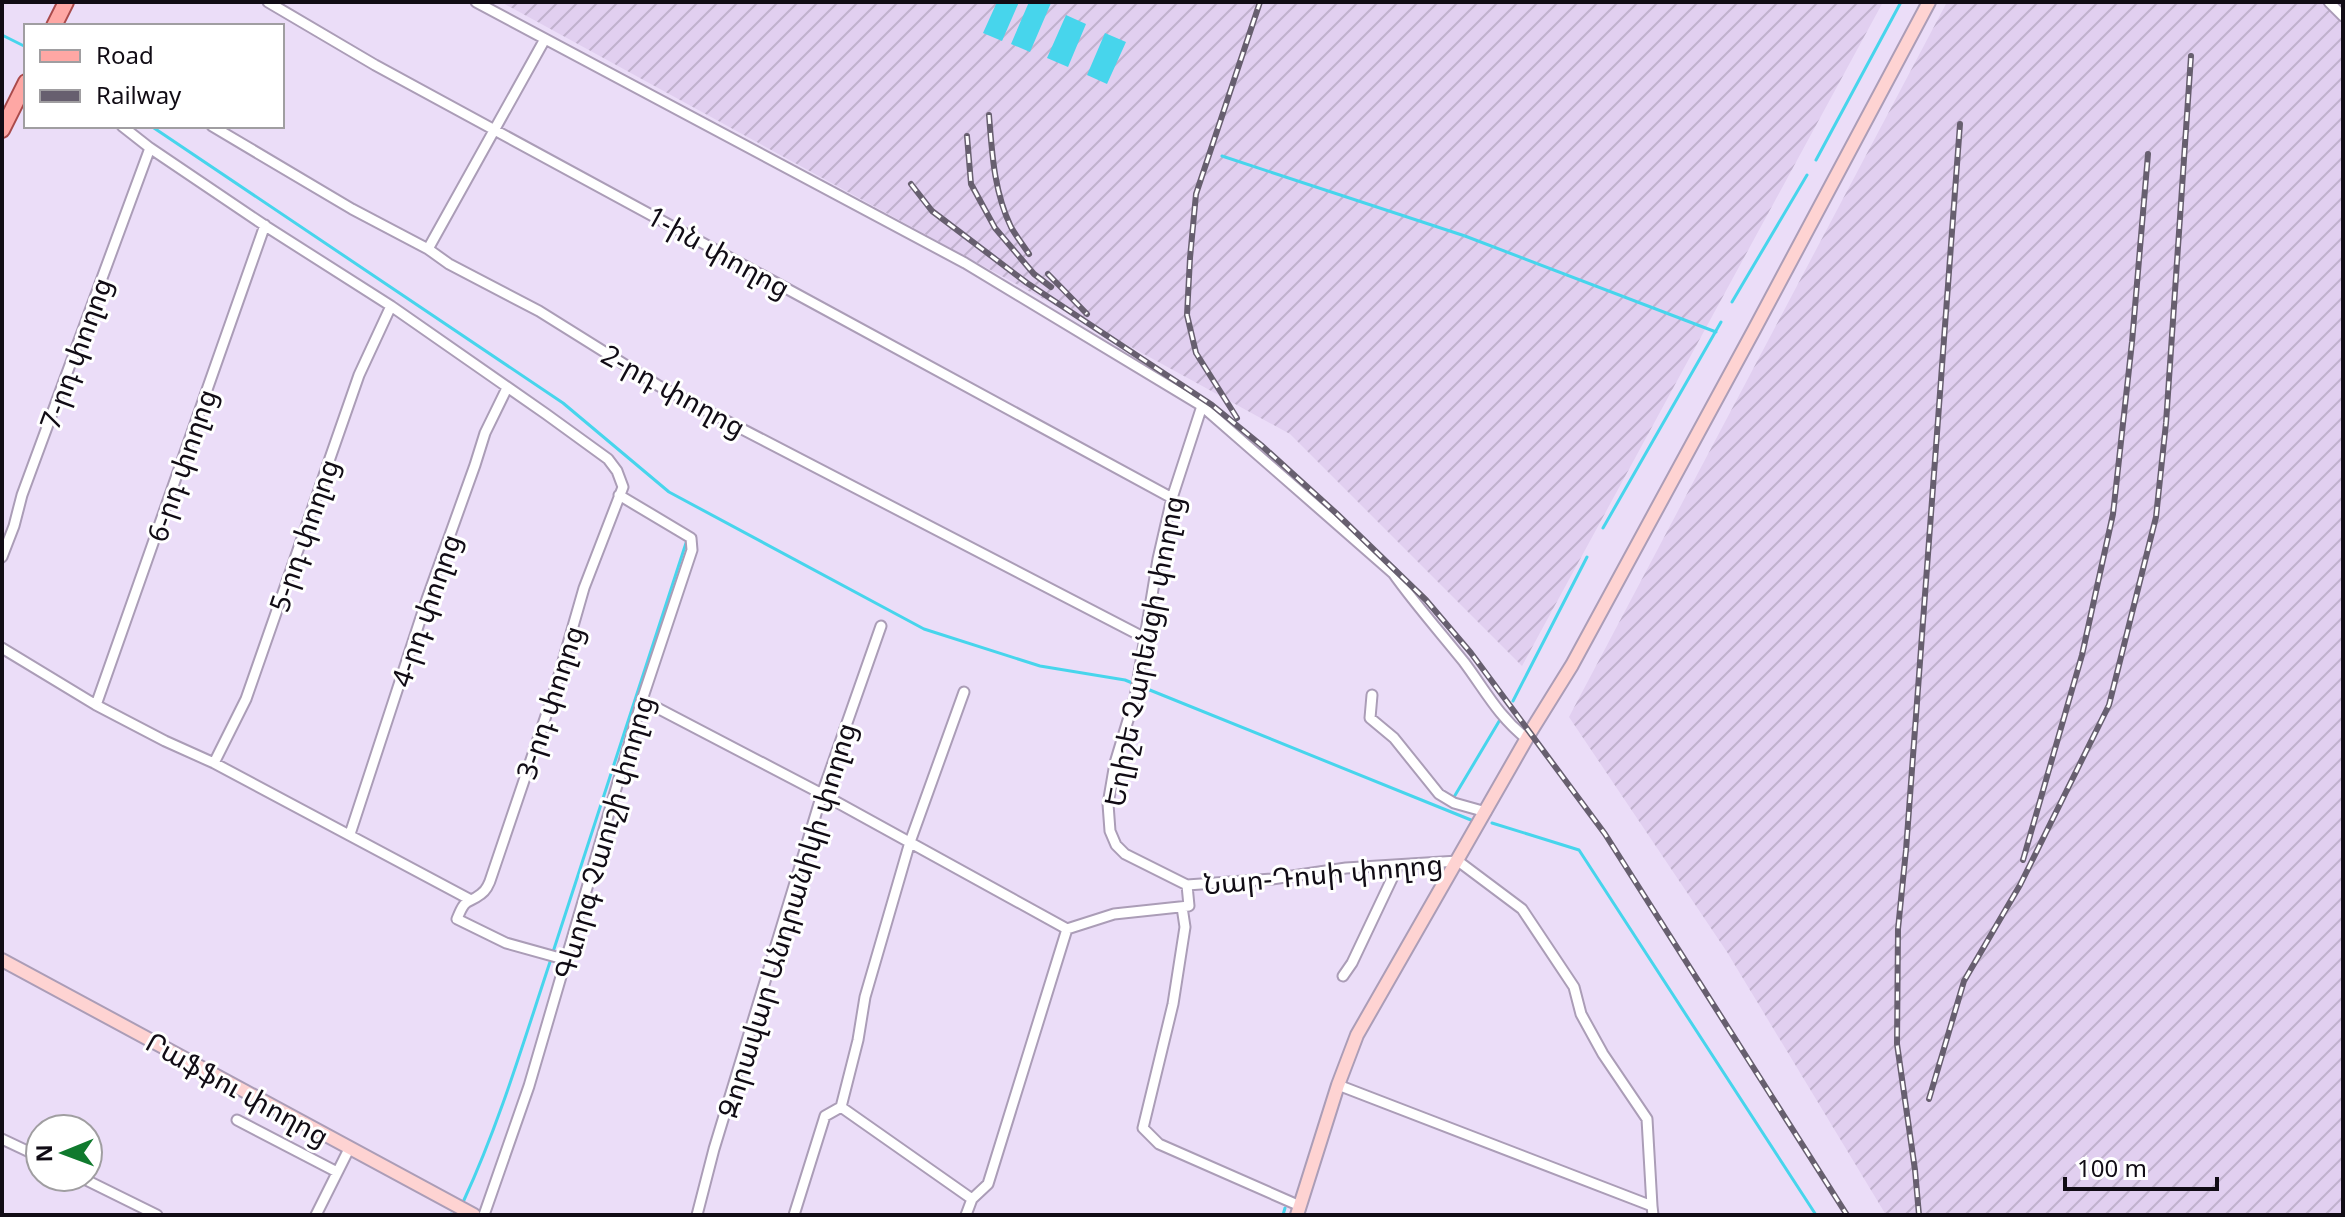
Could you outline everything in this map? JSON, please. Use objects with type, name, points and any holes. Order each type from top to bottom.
[{"type":"main road","points":[[55,24],[66,2]]},
{"type":"main road","points":[[1299,1210],[1357,1035],[1572,665],[1929,2]]},
{"type":"main road","points":[[2,130],[24,86]]},
{"type":"main road","name":"Րաֆֆու փողոց","points":[[2,960],[469,1214]]},
{"type":"street","name":"1-ին փողոց","points":[[268,2],[375,65],[1172,498]]},
{"type":"street","points":[[476,2],[965,263],[1202,406],[1393,573],[1416,606],[1444,635],[1511,726],[1527,739]]},
{"type":"street","points":[[2329,2],[2343,16]]},
{"type":"street","points":[[428,249],[545,39]]},
{"type":"street","points":[[125,128],[265,225],[391,306],[608,459],[623,487],[619,495]]},
{"type":"street","name":"2-րդ փողոց","points":[[215,128],[449,264],[539,311],[659,386],[1145,638]]},
{"type":"street","name":"7-րդ փողոց","points":[[2,557],[150,148]]},
{"type":"street","name":"6-րդ փողոց","points":[[96,705],[265,225]]},
{"type":"street","name":"5-րդ փողոց","points":[[214,763],[246,699],[359,375],[391,306]]},
{"type":"street","name":"4-րդ փողոց","points":[[350,834],[485,433],[507,388]]},
{"type":"street","name":"Եղիշե Չարենցի փողոց","points":[[1187,885],[1125,854],[1116,845],[1110,831],[1108,804],[1115,763],[1139,679],[1158,559],[1172,498],[1202,406]]},
{"type":"street","name":"Գևորգ Չաուշի փողոց","points":[[484,1215],[529,1086],[642,700],[692,550],[691,538],[619,495]]},
{"type":"street","name":"3-րդ փողոց","points":[[469,899],[481,895],[492,875],[555,689],[584,588],[619,495]]},
{"type":"street","name":"Զորավար Անդրանիկի փողոց","points":[[697,1215],[714,1149],[822,794],[881,626]]},
{"type":"street","points":[[2,648],[96,705],[214,763],[469,899],[457,919],[506,943],[567,960]]},
{"type":"street","points":[[794,1215],[825,1116],[841,1107],[865,997],[910,842],[964,692]]},
{"type":"street","points":[[1372,695],[1370,718],[1394,738],[1439,794],[1454,803],[1486,812]]},
{"type":"street","points":[[642,700],[822,794],[1067,929],[1114,914],[1189,906],[1187,885]]},
{"type":"street","points":[[1338,1085],[1652,1210],[1647,1119],[1588,1027],[1574,987],[1522,909],[1458,861]]},
{"type":"street","name":"Նար-Դոսի փողոց","points":[[1187,885],[1272,879],[1346,868],[1458,861]]},
{"type":"street","points":[[1343,976],[1398,866]]},
{"type":"street","points":[[1182,907],[1185,927],[1173,1004],[1143,1128],[1159,1144],[1299,1210]]},
{"type":"street","points":[[966,1215],[972,1199],[988,1184],[1067,929]]},
{"type":"street","points":[[841,1107],[972,1199]]},
{"type":"street","points":[[237,1120],[337,1172]]},
{"type":"street","points":[[2,1139],[24,1149]]},
{"type":"street","points":[[316,1215],[349,1149]]},
{"type":"street","points":[[104,1189],[157,1215]]},
{"type":"shaded area","points":[[501,2],[1883,2],[1522,666],[1290,434]]},
{"type":"shaded area","points":[[1947,2],[2343,2],[2343,1215],[1886,1215],[1727,952],[1569,717]]},
{"type":"water","points":[[997,2],[1019,2],[1002,41],[983,33]]},
{"type":"water","points":[[1029,2],[1051,3],[1030,52],[1011,44]]},
{"type":"water","points":[[1066,15],[1086,24],[1068,67],[1047,58]]},
{"type":"water","points":[[1105,33],[1126,42],[1107,84],[1087,75]]},
{"type":"waterway","points":[[1816,160],[1901,2]]},
{"type":"waterway","points":[[2,35],[24,46]]},
{"type":"waterway","points":[[154,128],[563,403],[669,492],[924,629],[1040,666],[1125,680],[1471,820]]},
{"type":"waterway","points":[[1222,156],[1465,236],[1716,332]]},
{"type":"waterway","points":[[1732,302],[1807,175]]},
{"type":"waterway","points":[[1603,528],[1721,322]]},
{"type":"waterway","points":[[553,952],[687,540]]},
{"type":"waterway","points":[[1513,701],[1587,557]]},
{"type":"waterway","points":[[1454,797],[1501,718]]},
{"type":"waterway","points":[[1492,823],[1579,850],[1816,1215]]},
{"type":"waterway","points":[[464,1200],[500,1111],[551,959]]},
{"type":"waterway","points":[[1283,1215],[1285,1208]]},
{"type":"railway","points":[[1237,418],[1196,353],[1187,315],[1190,258],[1196,194],[1260,2]]},
{"type":"railway","points":[[1929,1099],[1964,981],[2020,885],[2109,705],[2156,517],[2166,423],[2191,56]]},
{"type":"railway","points":[[989,115],[995,172],[1005,214],[1029,254]]},
{"type":"railway","points":[[1919,1215],[1897,1044],[1898,929],[1960,124]]},
{"type":"railway","points":[[967,136],[971,184],[995,228],[1034,274],[1051,287]]},
{"type":"railway","points":[[2023,860],[2082,655],[2113,514],[2148,154]]},
{"type":"railway","points":[[911,184],[932,211],[1027,283],[1212,405],[1336,513],[1426,600],[1471,653],[1605,834],[1847,1215]]},
{"type":"railway","points":[[1048,274],[1087,314]]}]
